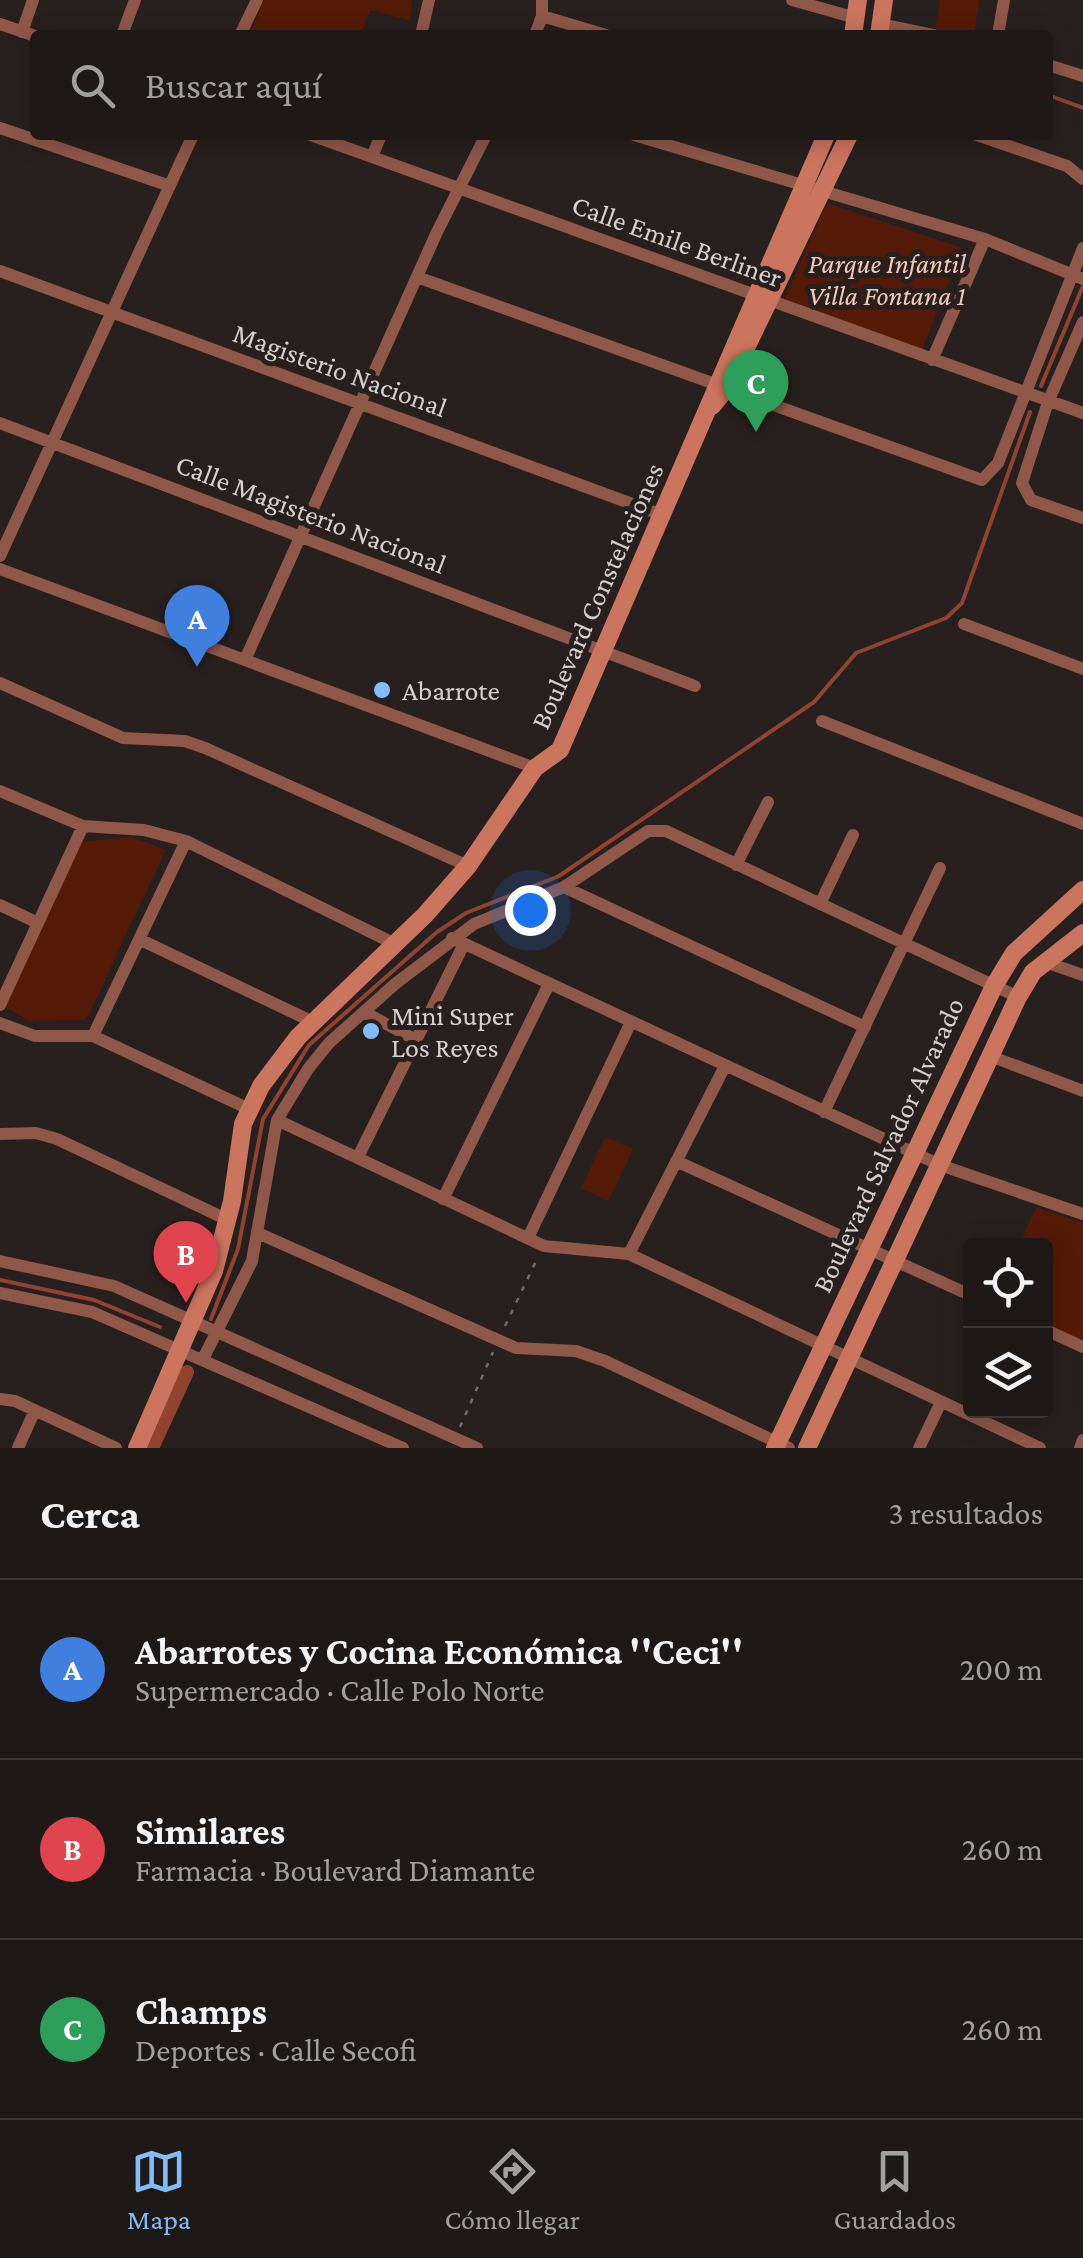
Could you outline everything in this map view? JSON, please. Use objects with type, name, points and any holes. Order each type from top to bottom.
[{"type":"street","points":[[0,24],[29,34],[32,0]]},
{"type":"street","points":[[124,30],[135,0]]},
{"type":"street","points":[[242,30],[256,0]]},
{"type":"street","points":[[422,30],[429,0]]},
{"type":"street","points":[[537,30],[542,0]]},
{"type":"street","points":[[792,0],[856,18]]},
{"type":"street","points":[[880,30],[884,0]]},
{"type":"street","points":[[999,30],[1004,0]]},
{"type":"street","points":[[542,16],[589,30]]},
{"type":"street","points":[[1053,66],[1083,76]]},
{"type":"street","points":[[0,128],[30,138]]},
{"type":"street","points":[[35,140],[170,186]]},
{"type":"street","points":[[0,556],[191,140]]},
{"type":"street","name":"Calle Emile Berliner","points":[[325,140],[1083,414]]},
{"type":"street","points":[[372,157],[379,140]]},
{"type":"street","points":[[245,660],[437,232],[483,140]]},
{"type":"street","points":[[652,140],[985,239],[1074,275]]},
{"type":"street","name":"Boulevard Constelaciones","points":[[814,186],[825,140]]},
{"type":"street","name":"Boulevard Constelaciones","points":[[137,1448],[194,1320],[228,1220],[249,1110],[273,1067],[313,1022],[397,946],[468,866],[535,768],[560,750],[708,411],[814,186],[846,140]]},
{"type":"street","points":[[992,140],[1067,166],[1083,180]]},
{"type":"street","points":[[932,360],[985,239]]},
{"type":"street","points":[[417,277],[974,478],[988,478],[998,464],[1083,248]]},
{"type":"street","name":"Magisterio Nacional","points":[[0,271],[662,516]]},
{"type":"street","points":[[1083,322],[1044,400],[1022,484],[1024,494],[1083,518]]},
{"type":"street","name":"Calle Magisterio Nacional","points":[[0,423],[695,686]]},
{"type":"street","points":[[0,568],[535,768]]},
{"type":"street","points":[[964,624],[1083,669]]},
{"type":"street","points":[[0,682],[123,738],[186,740],[468,866]]},
{"type":"street","points":[[822,722],[1083,824]]},
{"type":"street","points":[[0,790],[83,826],[144,830],[186,842],[397,946]]},
{"type":"street","points":[[736,864],[768,802]]},
{"type":"street","points":[[0,1005],[83,826]]},
{"type":"street","points":[[204,1358],[216,1329],[238,1296],[260,1234],[266,1164],[277,1120],[308,1068],[364,1012],[458,941],[474,924],[564,887],[648,831],[666,831],[1018,997]]},
{"type":"street","points":[[820,904],[853,835]]},
{"type":"street","points":[[93,1036],[186,842]]},
{"type":"street","points":[[824,1112],[940,868]]},
{"type":"street","points":[[564,887],[865,1027]]},
{"type":"street","name":"Boulevard Salvador Alvarado","points":[[781,1446],[823,1346],[994,986],[1014,953],[1083,890]]},
{"type":"street","points":[[0,905],[38,923]]},
{"type":"street","name":"Boulevard Salvador Alvarado","points":[[808,1448],[1018,997],[1045,962],[1083,933]]},
{"type":"street","points":[[140,940],[313,1022]]},
{"type":"street","points":[[458,941],[940,1166],[1083,1214]]},
{"type":"street","points":[[358,1157],[416,1040],[458,941]]},
{"type":"street","points":[[1045,962],[1083,975]]},
{"type":"street","points":[[443,1199],[550,984]]},
{"type":"street","points":[[364,1012],[416,1040]]},
{"type":"street","points":[[528,1238],[631,1022]]},
{"type":"street","points":[[0,1023],[35,1036],[93,1036],[249,1110]]},
{"type":"street","points":[[990,1056],[1083,1091]]},
{"type":"street","points":[[629,1254],[725,1066]]},
{"type":"street","points":[[277,1120],[528,1238],[558,1249],[629,1254],[1021,1444],[1040,1448]]},
{"type":"street","points":[[0,1134],[36,1134],[58,1139],[228,1220]]},
{"type":"street","points":[[676,1160],[963,1292]]},
{"type":"street","points":[[260,1234],[516,1348],[576,1351],[605,1360],[781,1446]]},
{"type":"street","points":[[0,1260],[96,1280],[216,1329],[477,1448]]},
{"type":"street","points":[[0,1293],[92,1312],[403,1448]]},
{"type":"street","points":[[1053,1333],[1083,1347]]},
{"type":"street","points":[[0,1399],[35,1410],[116,1448]]},
{"type":"street","points":[[920,1448],[941,1402]]},
{"type":"street","points":[[18,1448],[35,1410]]},
{"type":"street","points":[[1080,1448],[1083,1440]]},
{"type":"green space","points":[[264,0],[412,0],[410,20],[370,10],[363,30],[251,30]]},
{"type":"green space","points":[[940,0],[979,0],[975,30],[935,30]]},
{"type":"green space","name":"Parque Infantil Villa Fontana 1","points":[[827,203],[962,248],[922,350],[784,300]]},
{"type":"green space","points":[[132,837],[166,850],[86,1020],[29,1021],[5,1007],[80,842]]},
{"type":"green space","points":[[605,1137],[633,1149],[609,1201],[581,1188]]},
{"type":"green space","points":[[1036,1207],[1083,1223],[1083,1341],[1053,1326],[1053,1238],[1022,1238]]},
{"type":"waterway","points":[[1053,97],[1083,108]]},
{"type":"waterway","points":[[1041,386],[1083,286]]},
{"type":"waterway","points":[[211,1319],[238,1249],[263,1119],[309,1045],[437,932],[466,913],[559,876],[814,702],[856,653],[946,618],[962,603],[1030,412]]},
{"type":"waterway","points":[[0,1280],[94,1300],[160,1327]]},
{"type":"waterway","points":[[152,1448],[187,1372]]},
{"type":"place","name":"Champs","points":[[756,432]]},
{"type":"place","name":"Abarrotes y Cocina Económica ''Ceci''","points":[[197,667]]},
{"type":"place","name":"Abarrote","points":[[382,690]]},
{"type":"place","name":"Mini Super Los Reyes","points":[[371,1031]]},
{"type":"place","name":"Similares","points":[[186,1303]]}]
